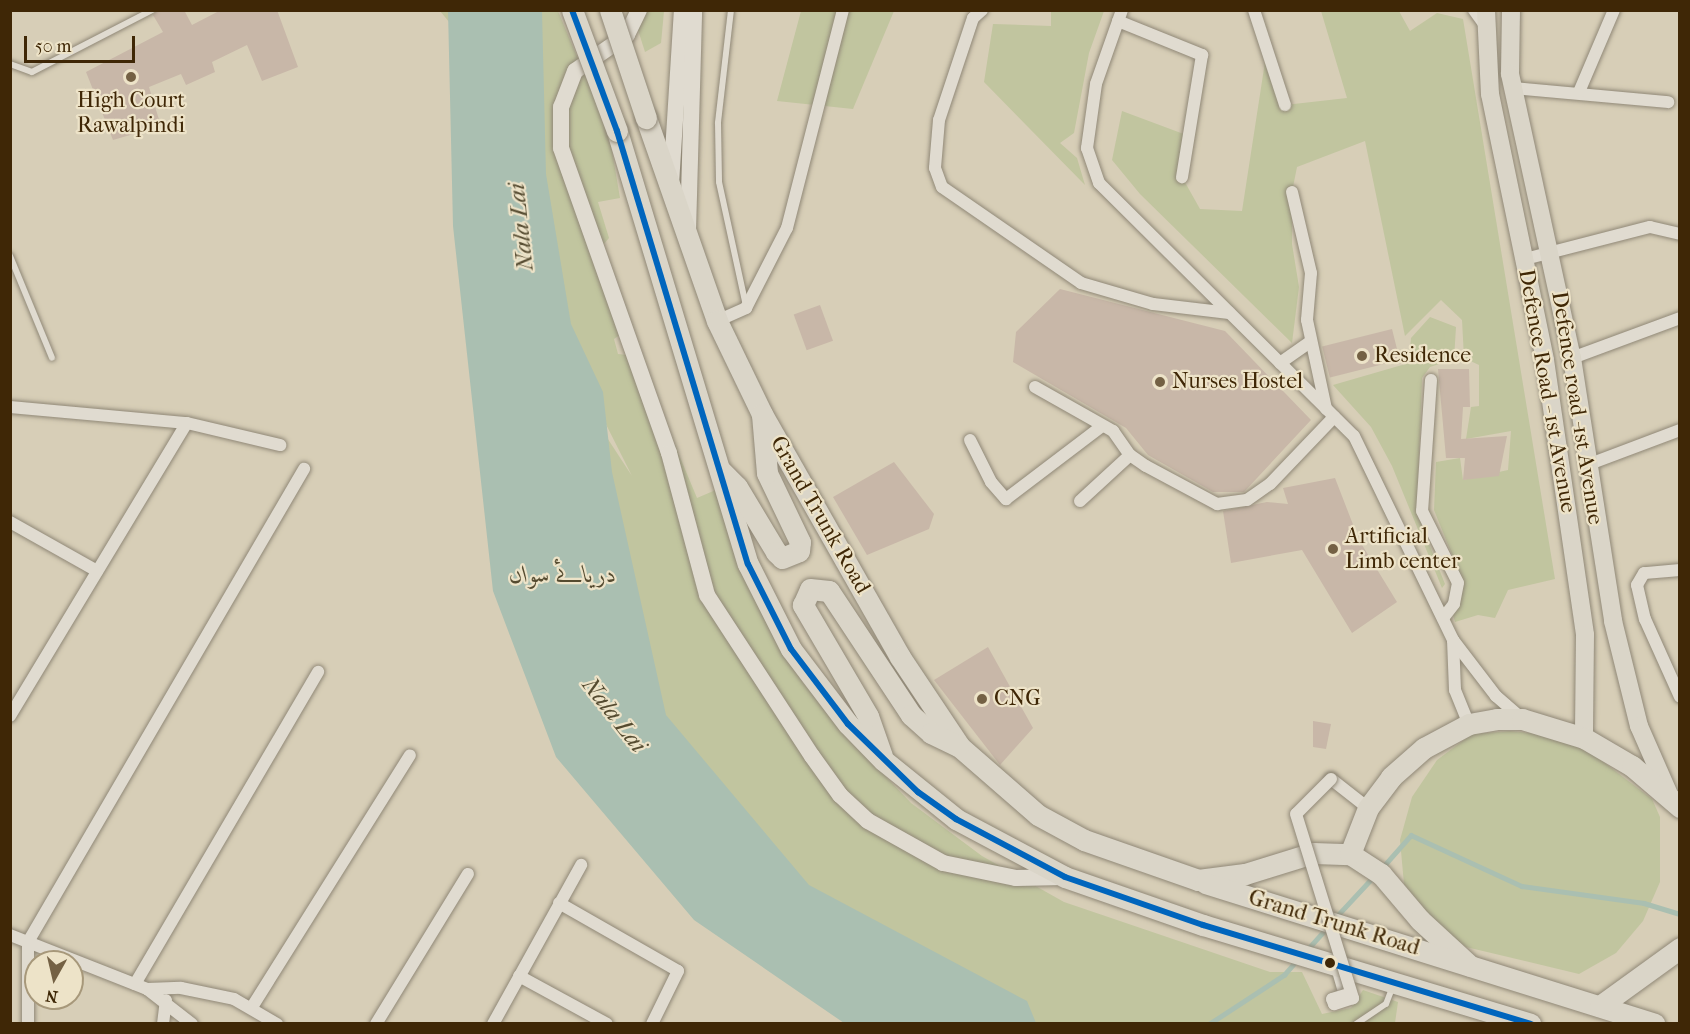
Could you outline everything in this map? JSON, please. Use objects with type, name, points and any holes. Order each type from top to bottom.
[{"type":"highway","name":"Grand Trunk Road","points":[[572,10],[617,131],[748,564],[766,605],[820,690],[883,760],[956,819],[1065,877],[1278,948],[1530,1023]]},
{"type":"highway","name":"Grand Trunk Road","points":[[610,10],[688,246],[717,321],[762,414],[900,657],[960,747],[1038,815],[1084,840],[1198,880],[1654,1023]]},
{"type":"highway","points":[[718,468],[737,487],[776,552],[782,558],[799,551],[800,542],[767,473],[762,414]]},
{"type":"highway","points":[[883,760],[868,716],[802,604],[810,589],[829,591],[911,715],[930,733],[960,747]]},
{"type":"highway","points":[[1350,854],[1368,808],[1391,777],[1424,748],[1469,724],[1522,719],[1584,738],[1632,766],[1676,804]]},
{"type":"highway","name":"Grand Trunk Road","points":[[1198,880],[1245,874],[1313,854],[1350,854],[1368,862],[1470,966]]},
{"type":"highway","points":[[1600,1006],[1675,953]]},
{"type":"main road","points":[[639,10],[627,35],[575,71],[561,107],[561,148],[669,453],[707,595],[819,765],[868,820],[943,863],[1016,878],[1065,877]]},
{"type":"main road","points":[[671,194],[682,10]]},
{"type":"main road","points":[[688,246],[694,10]]},
{"type":"main road","name":"Defence road -1st Avenue","points":[[1510,10],[1513,88],[1572,358],[1587,465],[1618,642],[1639,726],[1676,804]]},
{"type":"main road","name":"Defence Road - 1st Avenue","points":[[1481,15],[1491,94],[1545,360],[1585,635],[1584,738]]},
{"type":"street","points":[[717,321],[746,308],[787,228],[843,10]]},
{"type":"street","points":[[982,10],[973,18],[939,120],[935,168],[942,187],[1081,283],[1153,304],[1229,313]]},
{"type":"street","points":[[1254,10],[1285,105]]},
{"type":"street","points":[[1579,92],[1614,10]]},
{"type":"street","points":[[1182,177],[1202,55],[1120,16],[1096,84],[1087,148],[1099,183],[1354,436],[1371,465],[1453,640],[1496,696],[1522,719]]},
{"type":"street","points":[[1513,88],[1579,92],[1668,102]]},
{"type":"street","points":[[1292,192],[1311,273],[1310,342],[1330,414]]},
{"type":"street","points":[[1525,259],[1650,227],[1680,234]]},
{"type":"street","points":[[1572,358],[1680,318]]},
{"type":"street","points":[[1280,363],[1310,342]]},
{"type":"street","points":[[1431,380],[1422,511],[1458,583],[1454,604],[1443,618]]},
{"type":"street","points":[[1035,387],[1101,427],[1113,431],[1130,455],[1182,488],[1216,504],[1247,500],[1270,484],[1330,414]]},
{"type":"street","points":[[10,407],[187,423],[280,445]]},
{"type":"street","points":[[10,716],[187,423]]},
{"type":"street","points":[[970,440],[991,482],[1006,499],[1101,427]]},
{"type":"street","points":[[1587,465],[1680,430]]},
{"type":"street","points":[[1080,501],[1130,455]]},
{"type":"street","points":[[28,1023],[28,942],[304,469]]},
{"type":"street","points":[[10,522],[97,572]]},
{"type":"street","points":[[1680,570],[1644,573],[1637,585],[1646,619],[1680,698]]},
{"type":"street","points":[[1453,640],[1455,690],[1469,724]]},
{"type":"street","points":[[135,984],[318,672]]},
{"type":"street","points":[[252,1007],[410,755]]},
{"type":"street","points":[[1326,961],[1345,995],[1332,999],[1334,1004],[1353,998],[1296,814],[1331,779],[1368,808]]},
{"type":"street","points":[[493,1023],[581,865]]},
{"type":"street","points":[[376,1023],[468,874]]},
{"type":"street","points":[[560,903],[678,971],[652,1023]]},
{"type":"street","points":[[10,935],[147,989],[192,1023]]},
{"type":"street","points":[[519,976],[607,1023]]},
{"type":"street","points":[[147,989],[170,987],[215,993],[252,1007],[277,1023]]},
{"type":"street","points":[[163,1023],[164,1004],[170,987]]},
{"type":"lane","points":[[10,63],[32,72],[152,10]]},
{"type":"lane","points":[[731,10],[718,123],[719,182],[746,308]]},
{"type":"lane","points":[[10,256],[52,358]]},
{"type":"lane","points":[[1356,1023],[1386,1005],[1395,982]]},
{"type":"green space","points":[[440,11],[558,11],[609,133],[620,198],[598,202],[609,238],[592,258],[627,330],[614,339],[618,354],[627,355],[670,433],[697,498],[718,489],[739,566],[803,683],[853,742],[911,803],[982,856],[1064,902],[1270,972],[1302,972],[1322,1014],[1351,1008],[1363,990],[1398,1002],[1395,1023],[1005,1023],[798,897],[635,709],[570,381],[632,476],[553,319],[530,120]]},
{"type":"green space","points":[[632,11],[664,11],[661,43],[645,52]]},
{"type":"green space","points":[[801,11],[894,11],[853,109],[777,101]]},
{"type":"green space","points":[[1051,11],[1104,11],[1089,53],[1074,133],[1060,143],[1077,158],[1085,185],[984,82],[993,24],[1051,26]]},
{"type":"green space","points":[[1321,11],[1399,11],[1410,31],[1437,13],[1463,19],[1555,579],[1508,590],[1495,618],[1478,615],[1455,622],[1452,611],[1463,582],[1434,510],[1436,462],[1460,458],[1463,480],[1508,470],[1511,431],[1466,439],[1471,407],[1479,406],[1479,365],[1464,358],[1462,320],[1441,300],[1405,336],[1365,141],[1297,167],[1292,192],[1292,244],[1299,287],[1292,343],[1140,194],[1112,160],[1122,111],[1189,136],[1182,177],[1200,209],[1242,211],[1267,49],[1285,105],[1347,98]]},
{"type":"green space","points":[[1430,317],[1456,327],[1454,359],[1430,367],[1422,378],[1417,514],[1445,584],[1442,588],[1392,466],[1371,427],[1333,385],[1409,363],[1411,338]]},
{"type":"green space","points":[[1510,731],[1550,735],[1581,745],[1652,799],[1660,817],[1660,882],[1643,921],[1616,953],[1579,974],[1466,947],[1440,929],[1404,884],[1400,840],[1412,797],[1437,760],[1472,734]]},
{"type":"water","name":"دریائے سواں","points":[[448,11],[542,11],[546,174],[571,324],[603,392],[612,472],[666,715],[809,885],[1027,1001],[1036,1023],[844,1023],[694,920],[556,757],[493,591],[453,226]]},
{"type":"building","name":"High Court Rawalpindi","points":[[157,10],[184,10],[192,25],[221,10],[277,10],[298,67],[262,81],[247,45],[212,62],[215,72],[186,85],[181,74],[149,87],[161,126],[113,140],[86,72],[163,32],[153,15]]},
{"type":"building","name":"Nurses Hostel","points":[[1060,289],[1225,331],[1311,420],[1244,492],[1213,492],[1148,455],[1126,428],[1013,362],[1016,332]]},
{"type":"building","points":[[820,305],[833,341],[807,350],[794,315]]},
{"type":"building","name":"Residence","points":[[1392,329],[1400,360],[1330,377],[1322,346]]},
{"type":"building","points":[[1438,369],[1469,369],[1470,407],[1463,407],[1461,439],[1507,436],[1499,476],[1463,480],[1465,458],[1446,458]]},
{"type":"building","points":[[894,462],[934,514],[929,529],[867,555],[833,497]]},
{"type":"building","name":"Artificial Limb center","points":[[1335,478],[1359,540],[1397,602],[1352,633],[1302,550],[1231,563],[1223,511],[1267,502],[1288,504],[1283,488]]},
{"type":"building","name":"CNG","points":[[988,647],[1033,728],[1000,765],[934,680]]},
{"type":"building","points":[[1313,721],[1331,724],[1326,749],[1313,747]]},
{"type":"waterway","points":[[1381,869],[1411,835],[1522,886],[1644,903],[1680,914]]},
{"type":"waterway","points":[[1336,917],[1373,877]]},
{"type":"waterway","points":[[1306,951],[1327,928]]},
{"type":"waterway","points":[[1209,1024],[1284,975],[1298,959]]},
{"type":"transit line","points":[[572,10],[617,131],[748,564],[791,649],[848,724],[918,792],[956,819],[1065,877],[1203,925],[1530,1024]]},
{"type":"place","name":"High Court Rawalpindi","points":[[131,77]]},
{"type":"place","name":"Residence","points":[[1362,356]]},
{"type":"place","name":"Nurses Hostel","points":[[1160,382]]},
{"type":"place","name":"Artificial Limb center","points":[[1333,549]]},
{"type":"place","name":"CNG","points":[[982,699]]},
{"type":"water label","name":"Nala Lai","points":[[521,227]]},
{"type":"water label","name":"Nala Lai","points":[[614,715]]}]
